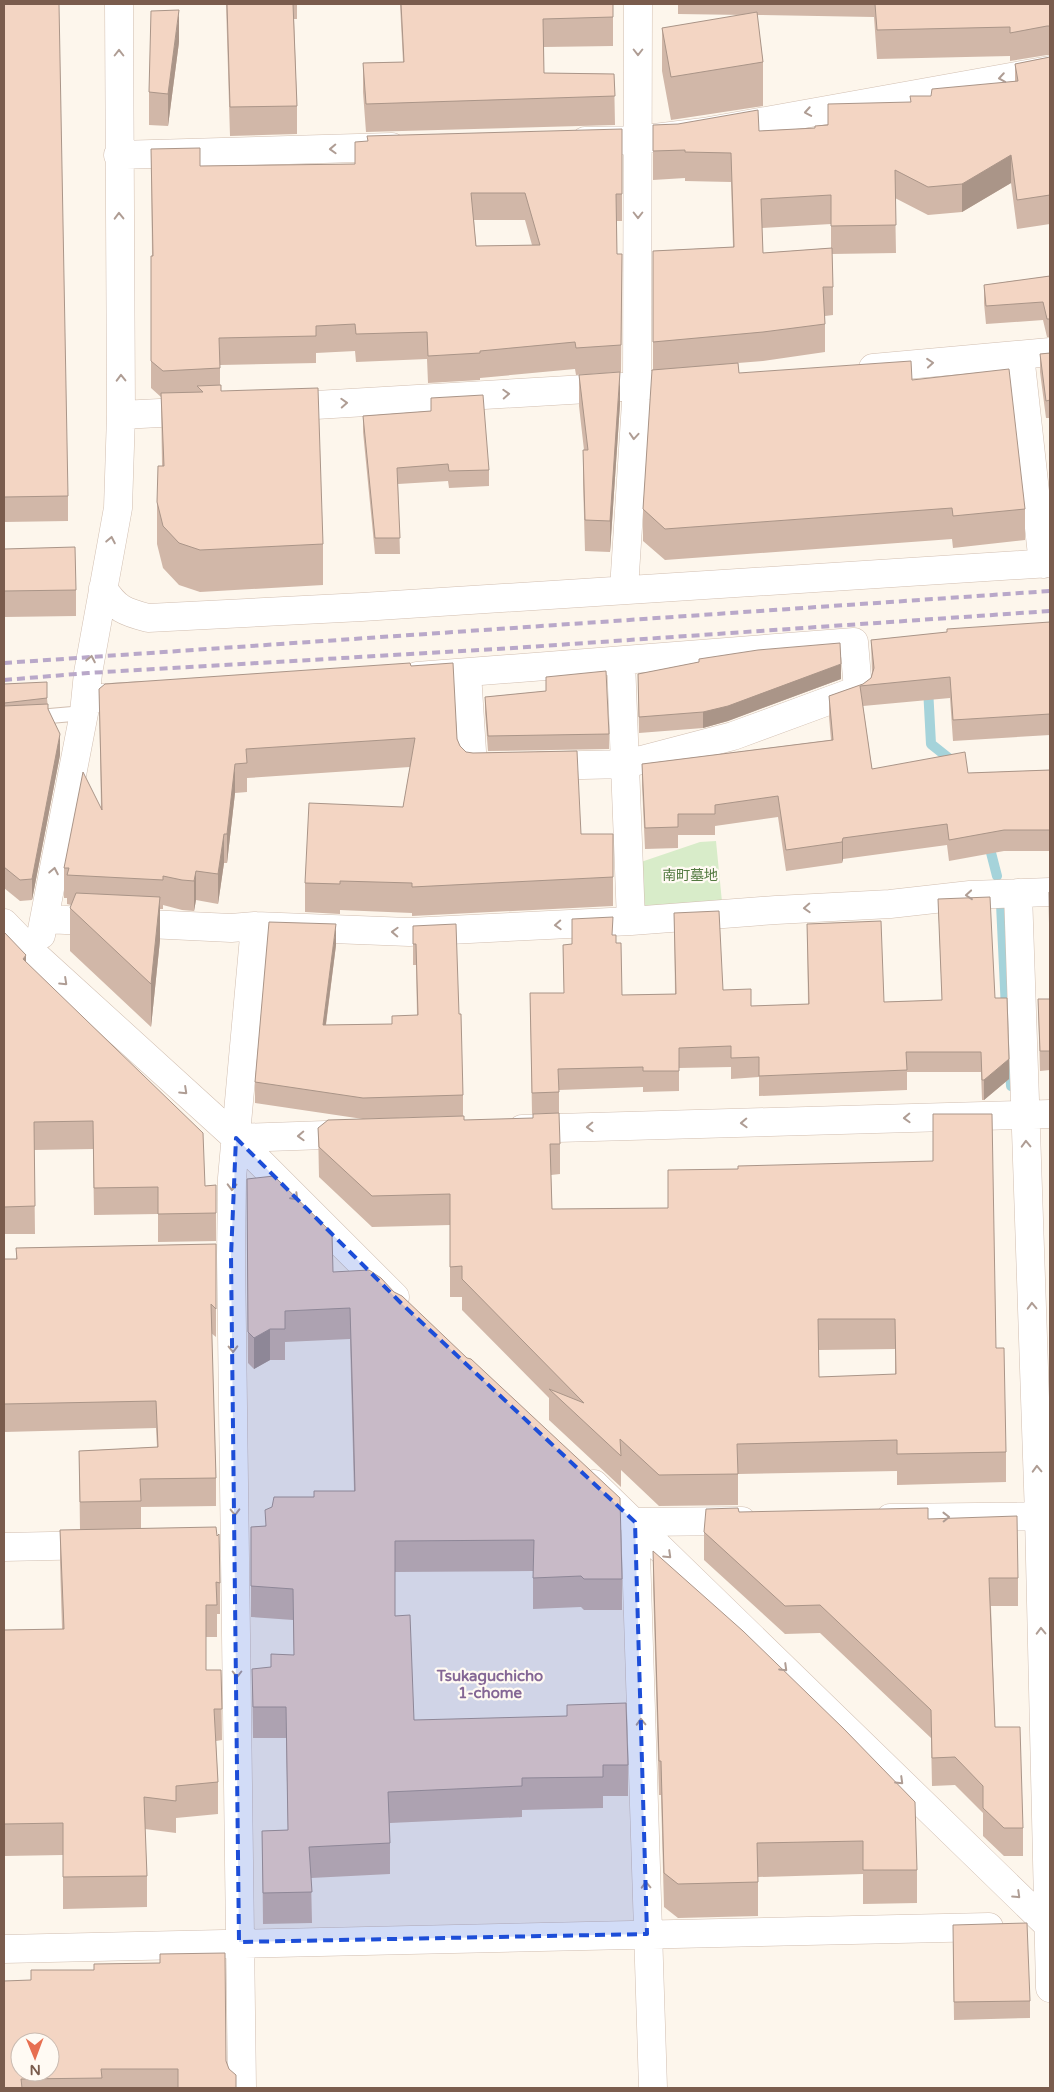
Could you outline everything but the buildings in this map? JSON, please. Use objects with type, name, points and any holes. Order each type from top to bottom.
[{"type":"street","points":[[36,956],[85,706],[88,673],[118,508],[121,415],[118,155],[119,4]]},
{"type":"street","points":[[624,589],[637,387],[638,4]]},
{"type":"street","points":[[559,142],[638,140],[704,132],[1050,70]]},
{"type":"street","points":[[118,155],[421,146]]},
{"type":"street","points":[[853,369],[1050,352]]},
{"type":"street","points":[[103,588],[118,607],[130,613],[148,618],[362,608],[624,589],[1047,563],[1020,356]]},
{"type":"street","points":[[255,408],[716,381]]},
{"type":"street","points":[[121,415],[226,410]]},
{"type":"street","points":[[389,678],[854,642],[858,690],[733,736],[626,764],[473,767],[467,673]]},
{"type":"street","points":[[621,661],[631,921]]},
{"type":"street","points":[[85,706],[164,694]]},
{"type":"street","points":[[44,919],[231,928],[255,926],[409,932],[631,921],[890,904],[970,894],[1050,892]]},
{"type":"street","points":[[1018,893],[1038,1114],[1050,1988]]},
{"type":"street","points":[[4,924],[36,956],[236,1138],[410,1312]]},
{"type":"street","points":[[242,2088],[231,1256],[232,1178],[255,948],[255,926]]},
{"type":"street","points":[[496,1130],[1038,1114]]},
{"type":"street","points":[[236,1138],[377,1133]]},
{"type":"street","points":[[201,1257],[231,1256]]},
{"type":"street","points":[[577,1468],[1049,1925]]},
{"type":"street","points":[[861,1519],[1044,1516]]},
{"type":"street","points":[[634,1522],[763,1520]]},
{"type":"street","points":[[634,1522],[653,2088]]},
{"type":"street","points":[[207,1543],[236,1543]]},
{"type":"street","points":[[4,1547],[120,1545]]},
{"type":"street","points":[[4,1949],[239,1942],[1049,1925]]},
{"type":"lane","points":[[4,720],[85,706]]},
{"type":"highlighted area","points":[[236,1138],[403,1305],[635,1522],[647,1934],[239,1942],[231,1256]]},
{"type":"green space","name":"南町墓地","points":[[716,841],[722,902],[643,908],[641,862],[700,842]]},
{"type":"waterway","points":[[928,688],[931,744],[956,764]]},
{"type":"waterway","points":[[988,841],[997,876]]},
{"type":"waterway","points":[[1001,904],[1006,1010]]},
{"type":"waterway","points":[[1008,1039],[1011,1086]]},
{"type":"railway","points":[[4,663],[1050,591]]},
{"type":"railway","points":[[4,680],[88,673],[513,648],[1050,611]]},
{"type":"district","name":"Tsukaguchicho 1-chome","points":[[490,1684]]}]
